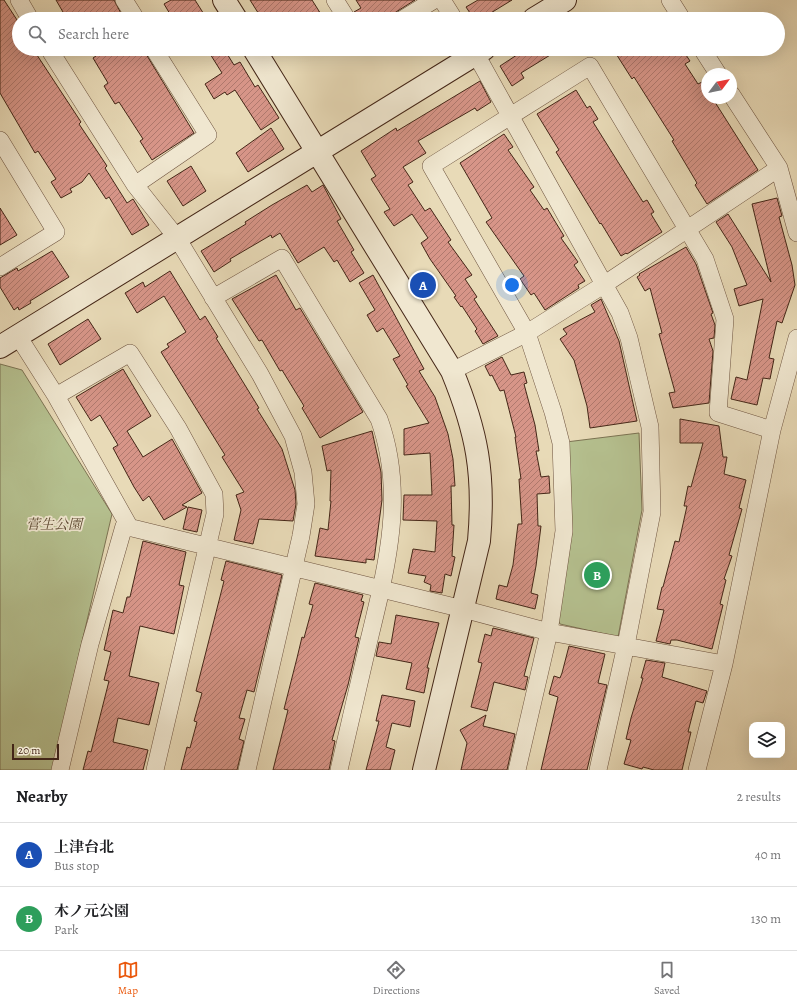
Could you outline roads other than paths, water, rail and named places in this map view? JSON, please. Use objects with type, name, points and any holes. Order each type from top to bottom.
[{"type":"street","points":[[18,0],[26,12]]},
{"type":"street","points":[[124,0],[132,12]]},
{"type":"street","points":[[224,0],[232,12]]},
{"type":"street","points":[[335,0],[343,12]]},
{"type":"street","points":[[414,12],[434,0]]},
{"type":"street","points":[[442,0],[450,12]]},
{"type":"street","points":[[545,12],[565,0]]},
{"type":"street","points":[[670,0],[678,12]]},
{"type":"street","points":[[53,56],[135,185],[177,238],[260,374],[294,436],[302,472],[306,504],[247,770]]},
{"type":"street","points":[[135,185],[208,135],[158,56]]},
{"type":"street","points":[[258,56],[452,371],[475,436],[481,475],[482,507],[479,541],[424,770]]},
{"type":"street","points":[[130,528],[56,396],[9,341],[318,152],[470,56]]},
{"type":"street","points":[[480,56],[510,116],[606,284],[620,313],[630,338],[650,427],[652,512],[626,645],[598,770]]},
{"type":"street","points":[[706,56],[714,68]]},
{"type":"street","points":[[517,770],[549,632],[564,531],[561,443],[547,391],[527,333],[431,166],[590,66],[705,259],[725,319],[718,413],[772,430]]},
{"type":"street","points":[[737,103],[779,168],[797,233]]},
{"type":"street","points":[[0,140],[56,232],[0,267]]},
{"type":"street","points":[[452,371],[527,333],[606,284],[779,168]]},
{"type":"street","points":[[213,298],[282,258],[379,419],[388,442],[393,498],[392,528],[381,589],[339,770]]},
{"type":"street","points":[[697,770],[724,664],[772,430],[797,338]]},
{"type":"street","points":[[56,396],[130,353],[178,428],[214,494],[215,514],[206,547],[155,770]]},
{"type":"street","points":[[60,770],[90,644],[124,526],[463,609],[549,632],[724,664]]},
{"type":"place","name":"上津台北","points":[[423,285]]},
{"type":"place","name":"木ノ元公園","points":[[597,575]]},
{"type":"park label","name":"菅生公園","points":[[54,524]]}]
